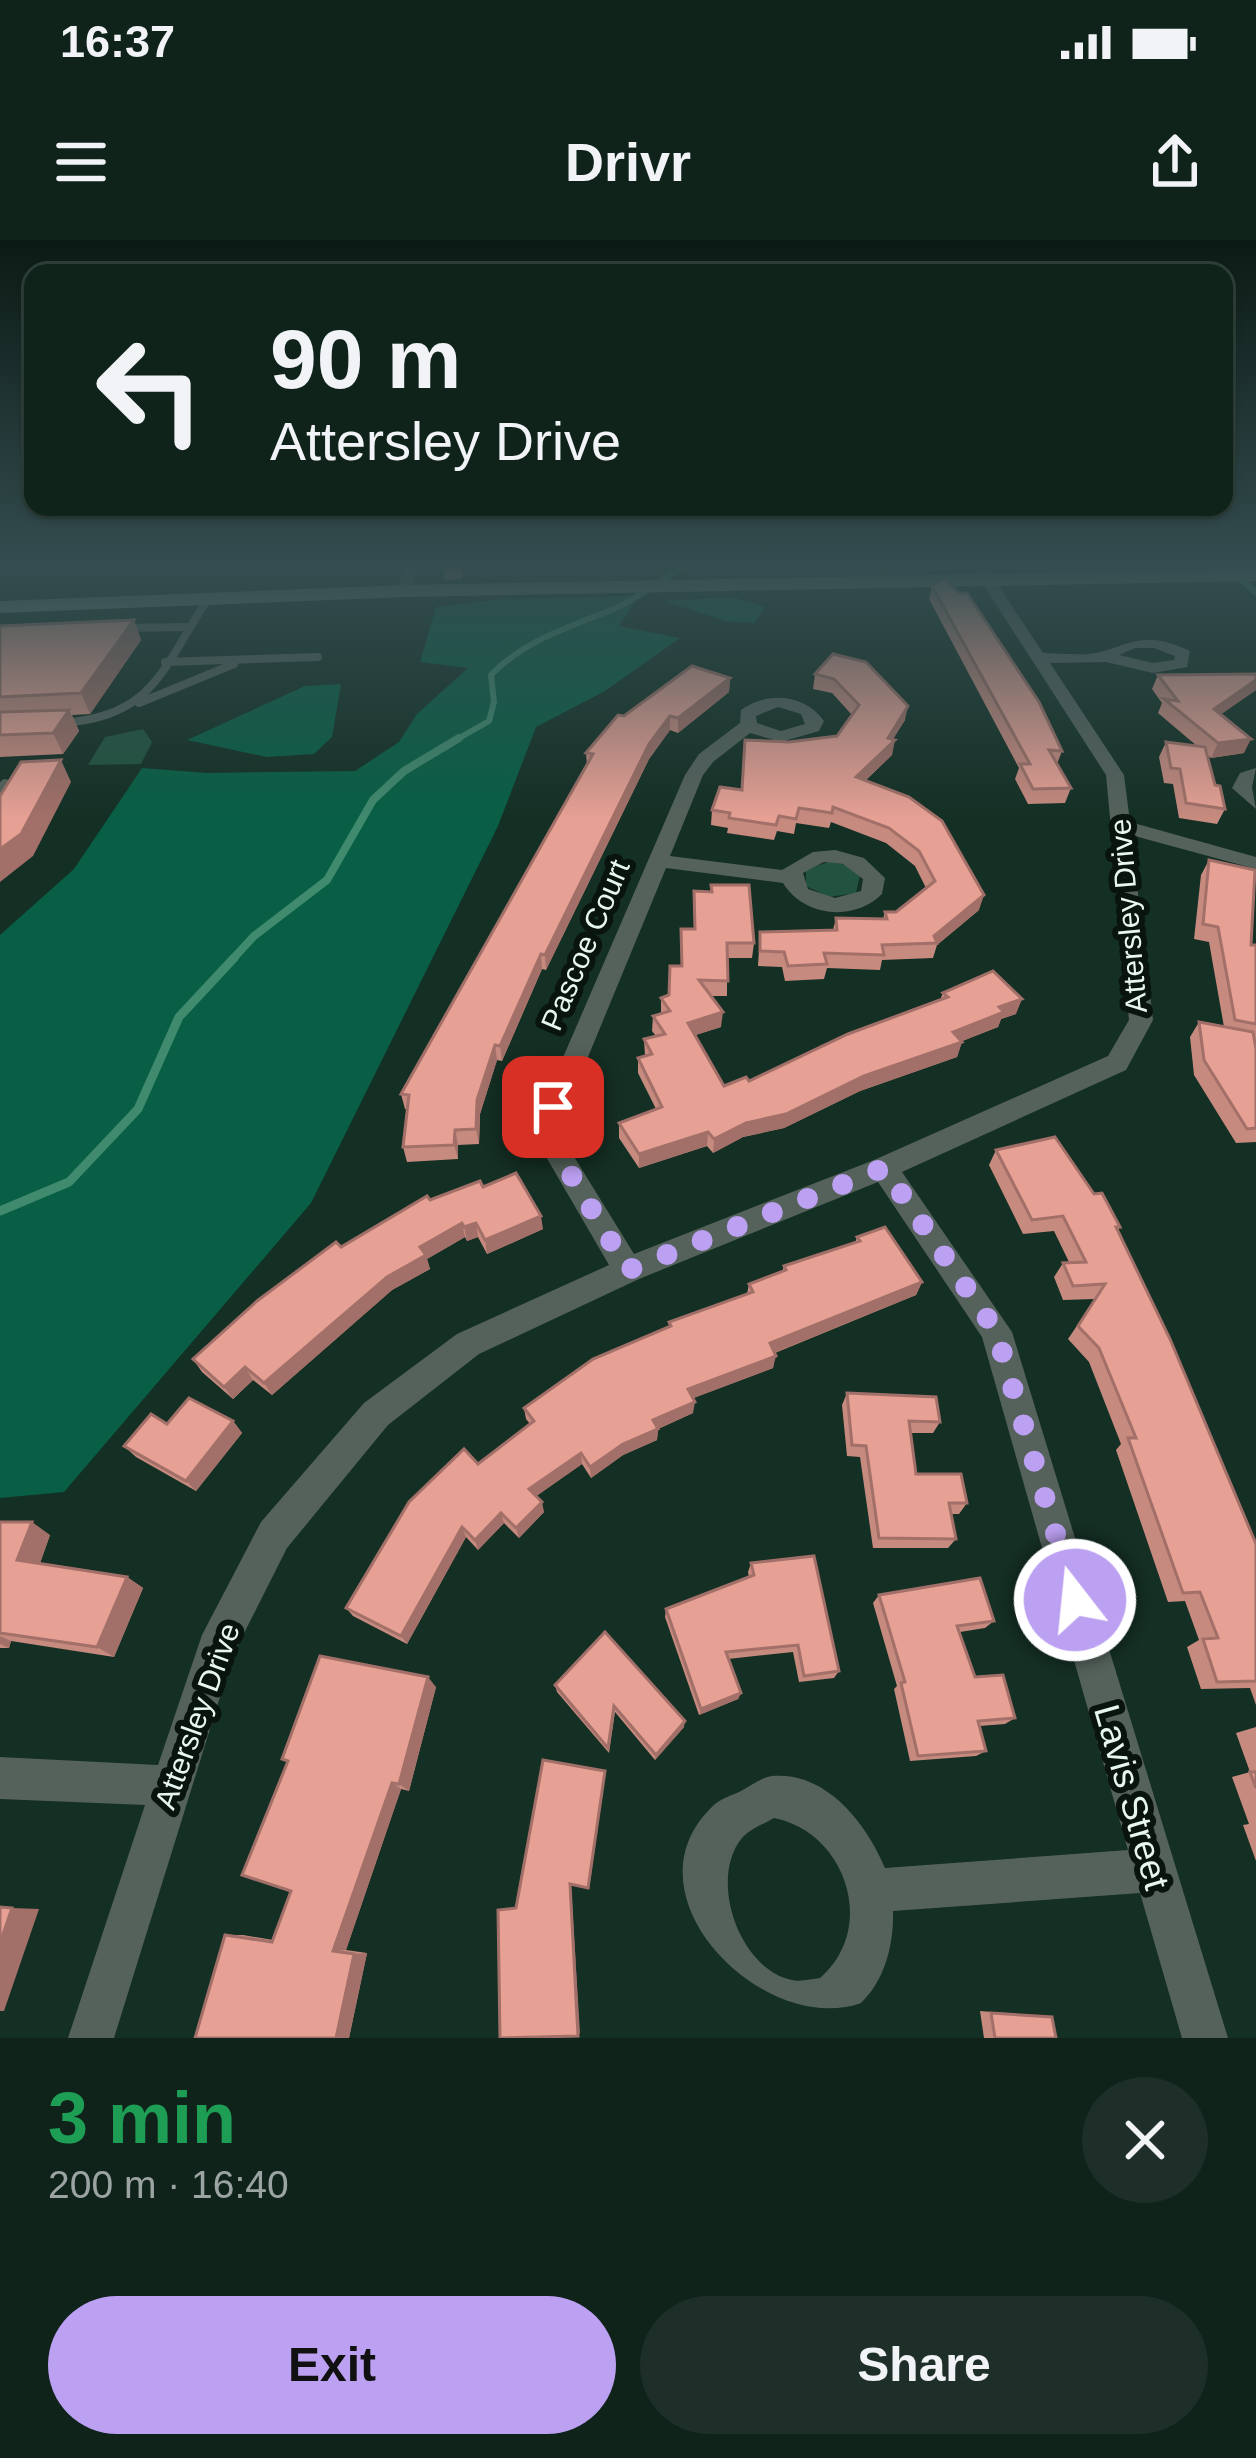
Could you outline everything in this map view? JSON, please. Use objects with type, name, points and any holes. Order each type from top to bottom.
[{"type":"street","name":"Attersley Drive","points":[[91,2038],[216,1649],[274,1535],[376,1414],[468,1344],[628,1270],[884,1168],[1117,1063],[1141,1020],[1115,775],[1038,651]]},
{"type":"street","points":[[1043,658],[1106,656]]},
{"type":"street","name":"Pascoe Court","points":[[628,1270],[552,1143],[549,1120],[699,765],[749,725]]},
{"type":"street","points":[[1256,775],[1247,778],[1242,788],[1256,803]]},
{"type":"street","points":[[1121,826],[1256,862]]},
{"type":"street","points":[[656,860],[791,878]]},
{"type":"street","name":"Lavis Street","points":[[884,1168],[996,1331],[1205,2038]]},
{"type":"street","points":[[0,1778],[170,1786]]},
{"type":"street","points":[[772,1796],[797,1798],[822,1810],[844,1830],[861,1858],[871,1891],[873,1926],[864,1961],[846,1988],[820,2006],[790,2010],[760,2001],[734,1978],[714,1947],[704,1912],[704,1876],[712,1845],[727,1820],[748,1804],[772,1796]]},
{"type":"street","points":[[871,1891],[1153,1870]]},
{"type":"lane","points":[[139,703],[172,651]]},
{"type":"lane","points":[[165,662],[318,656]]},
{"type":"lane","points":[[40,724],[101,721],[248,659]]},
{"type":"green space","points":[[423,651],[662,651],[605,691],[536,727],[498,826],[311,1203],[64,1492],[0,1498],[0,935],[74,869],[142,768],[207,773],[355,771],[399,742],[417,714],[468,668],[420,662]]},
{"type":"green space","points":[[341,684],[332,737],[314,754],[267,757],[187,740],[305,686]]},
{"type":"green space","points":[[143,729],[152,742],[141,764],[88,765],[105,737]]},
{"type":"green space","points":[[828,862],[847,865],[860,875],[856,893],[829,897],[806,886],[806,870]]},
{"type":"building","points":[[0,651],[112,651],[81,693],[0,697]]},
{"type":"building","points":[[968,651],[1005,651],[1039,702],[1062,751],[1049,750],[1071,788],[1033,789],[1020,764],[1030,764]]},
{"type":"building","points":[[833,654],[866,662],[908,706],[888,738],[895,740],[856,777],[909,797],[942,821],[984,895],[934,936],[937,943],[882,945],[884,955],[824,953],[827,964],[788,966],[784,952],[760,951],[760,932],[837,930],[836,918],[887,919],[885,912],[896,912],[935,881],[919,851],[889,828],[833,807],[832,813],[799,808],[796,819],[779,816],[776,825],[729,818],[730,813],[712,810],[720,787],[742,790],[745,740],[789,742],[837,736],[859,705],[834,679],[815,674]]},
{"type":"building","points":[[692,666],[730,678],[678,718],[670,716],[649,744],[545,955],[541,954],[500,1046],[495,1045],[477,1100],[476,1129],[455,1130],[454,1145],[403,1147],[409,1095],[401,1094],[593,754],[586,753],[618,715],[624,716]]},
{"type":"building","points":[[1256,674],[1256,680],[1214,709],[1251,739],[1218,743],[1164,699],[1178,701],[1158,675]]},
{"type":"building","points":[[69,710],[53,733],[0,735],[0,712]]},
{"type":"building","points":[[1166,742],[1205,747],[1225,809],[1186,803],[1180,769],[1171,768]]},
{"type":"building","points":[[61,760],[21,834],[0,849],[0,796],[21,762]]},
{"type":"building","points":[[1209,860],[1255,870],[1251,945],[1256,945],[1256,1024],[1235,1020],[1218,927],[1203,924]]},
{"type":"building","points":[[711,885],[749,885],[754,943],[727,943],[728,981],[699,980],[723,1012],[688,1023],[724,1086],[746,1077],[749,1081],[848,1034],[948,997],[943,993],[993,971],[1022,999],[999,1007],[1004,1012],[953,1032],[962,1042],[864,1076],[786,1114],[746,1123],[714,1139],[708,1132],[639,1154],[619,1123],[662,1107],[638,1058],[652,1054],[644,1039],[665,1034],[653,1016],[670,1011],[661,998],[669,995],[670,966],[682,966],[681,929],[695,929],[694,891],[712,892]]},
{"type":"building","points":[[1199,1022],[1253,1032],[1256,1128],[1247,1129],[1204,1060]]},
{"type":"building","points":[[1055,1137],[1094,1194],[1102,1193],[1120,1227],[1116,1227],[1170,1339],[1256,1544],[1256,1681],[1217,1682],[1203,1639],[1218,1638],[1200,1592],[1183,1593],[1128,1438],[1136,1438],[1099,1348],[1078,1326],[1105,1284],[1073,1286],[1063,1263],[1086,1262],[1063,1216],[1032,1220],[996,1150]]},
{"type":"building","points":[[516,1173],[541,1216],[485,1240],[476,1223],[464,1227],[462,1223],[420,1247],[426,1255],[387,1277],[264,1383],[245,1367],[224,1387],[193,1359],[257,1301],[336,1242],[341,1247],[427,1196],[430,1200],[480,1181],[483,1187]]},
{"type":"building","points":[[885,1227],[922,1282],[770,1343],[776,1356],[688,1389],[695,1402],[653,1420],[658,1429],[623,1444],[590,1467],[581,1453],[529,1489],[542,1502],[516,1528],[501,1513],[475,1540],[462,1527],[401,1636],[346,1608],[409,1502],[464,1449],[478,1464],[534,1421],[524,1408],[593,1359],[671,1326],[669,1322],[753,1292],[749,1284],[786,1270],[784,1266],[860,1241],[857,1237]]},
{"type":"building","points":[[847,1393],[936,1397],[940,1422],[909,1421],[916,1474],[961,1474],[967,1503],[949,1503],[956,1539],[879,1538],[866,1446],[852,1445]]},
{"type":"building","points":[[189,1398],[233,1421],[186,1481],[124,1446],[151,1414],[167,1424]]},
{"type":"building","points":[[0,1522],[32,1522],[17,1560],[127,1577],[97,1647],[0,1633]]},
{"type":"building","points":[[814,1556],[839,1671],[804,1676],[798,1645],[726,1652],[741,1693],[701,1709],[666,1609],[754,1575],[751,1563]]},
{"type":"building","points":[[980,1578],[994,1621],[957,1626],[975,1677],[1003,1675],[1015,1718],[978,1721],[986,1751],[918,1756],[901,1683],[905,1682],[879,1595]]},
{"type":"building","points":[[605,1632],[685,1721],[656,1755],[614,1706],[608,1748],[555,1685]]},
{"type":"building","points":[[320,1656],[428,1677],[399,1784],[392,1783],[333,1951],[354,1954],[336,2038],[195,2038],[225,1935],[272,1942],[291,1891],[242,1875],[288,1761],[282,1759]]},
{"type":"building","points":[[543,1760],[605,1771],[588,1888],[570,1884],[578,2036],[500,2038],[498,1910],[516,1908]]},
{"type":"building","points":[[0,1907],[12,1908],[0,1943]]},
{"type":"building","points":[[991,2013],[1052,2017],[1056,2038],[995,2038]]},
{"type":"waterway","points":[[454,741],[489,721],[494,702],[491,675],[522,651]]},
{"type":"waterway","points":[[454,741],[459,738]]},
{"type":"waterway","points":[[231,961],[254,936],[327,880],[373,800],[404,771],[454,741]]},
{"type":"waterway","points":[[0,1211],[69,1182],[138,1109],[179,1017],[234,958]]},
{"type":"route","points":[[553,1107],[549,1120],[552,1143],[628,1270],[884,1168],[996,1331],[1075,1600]]}]
